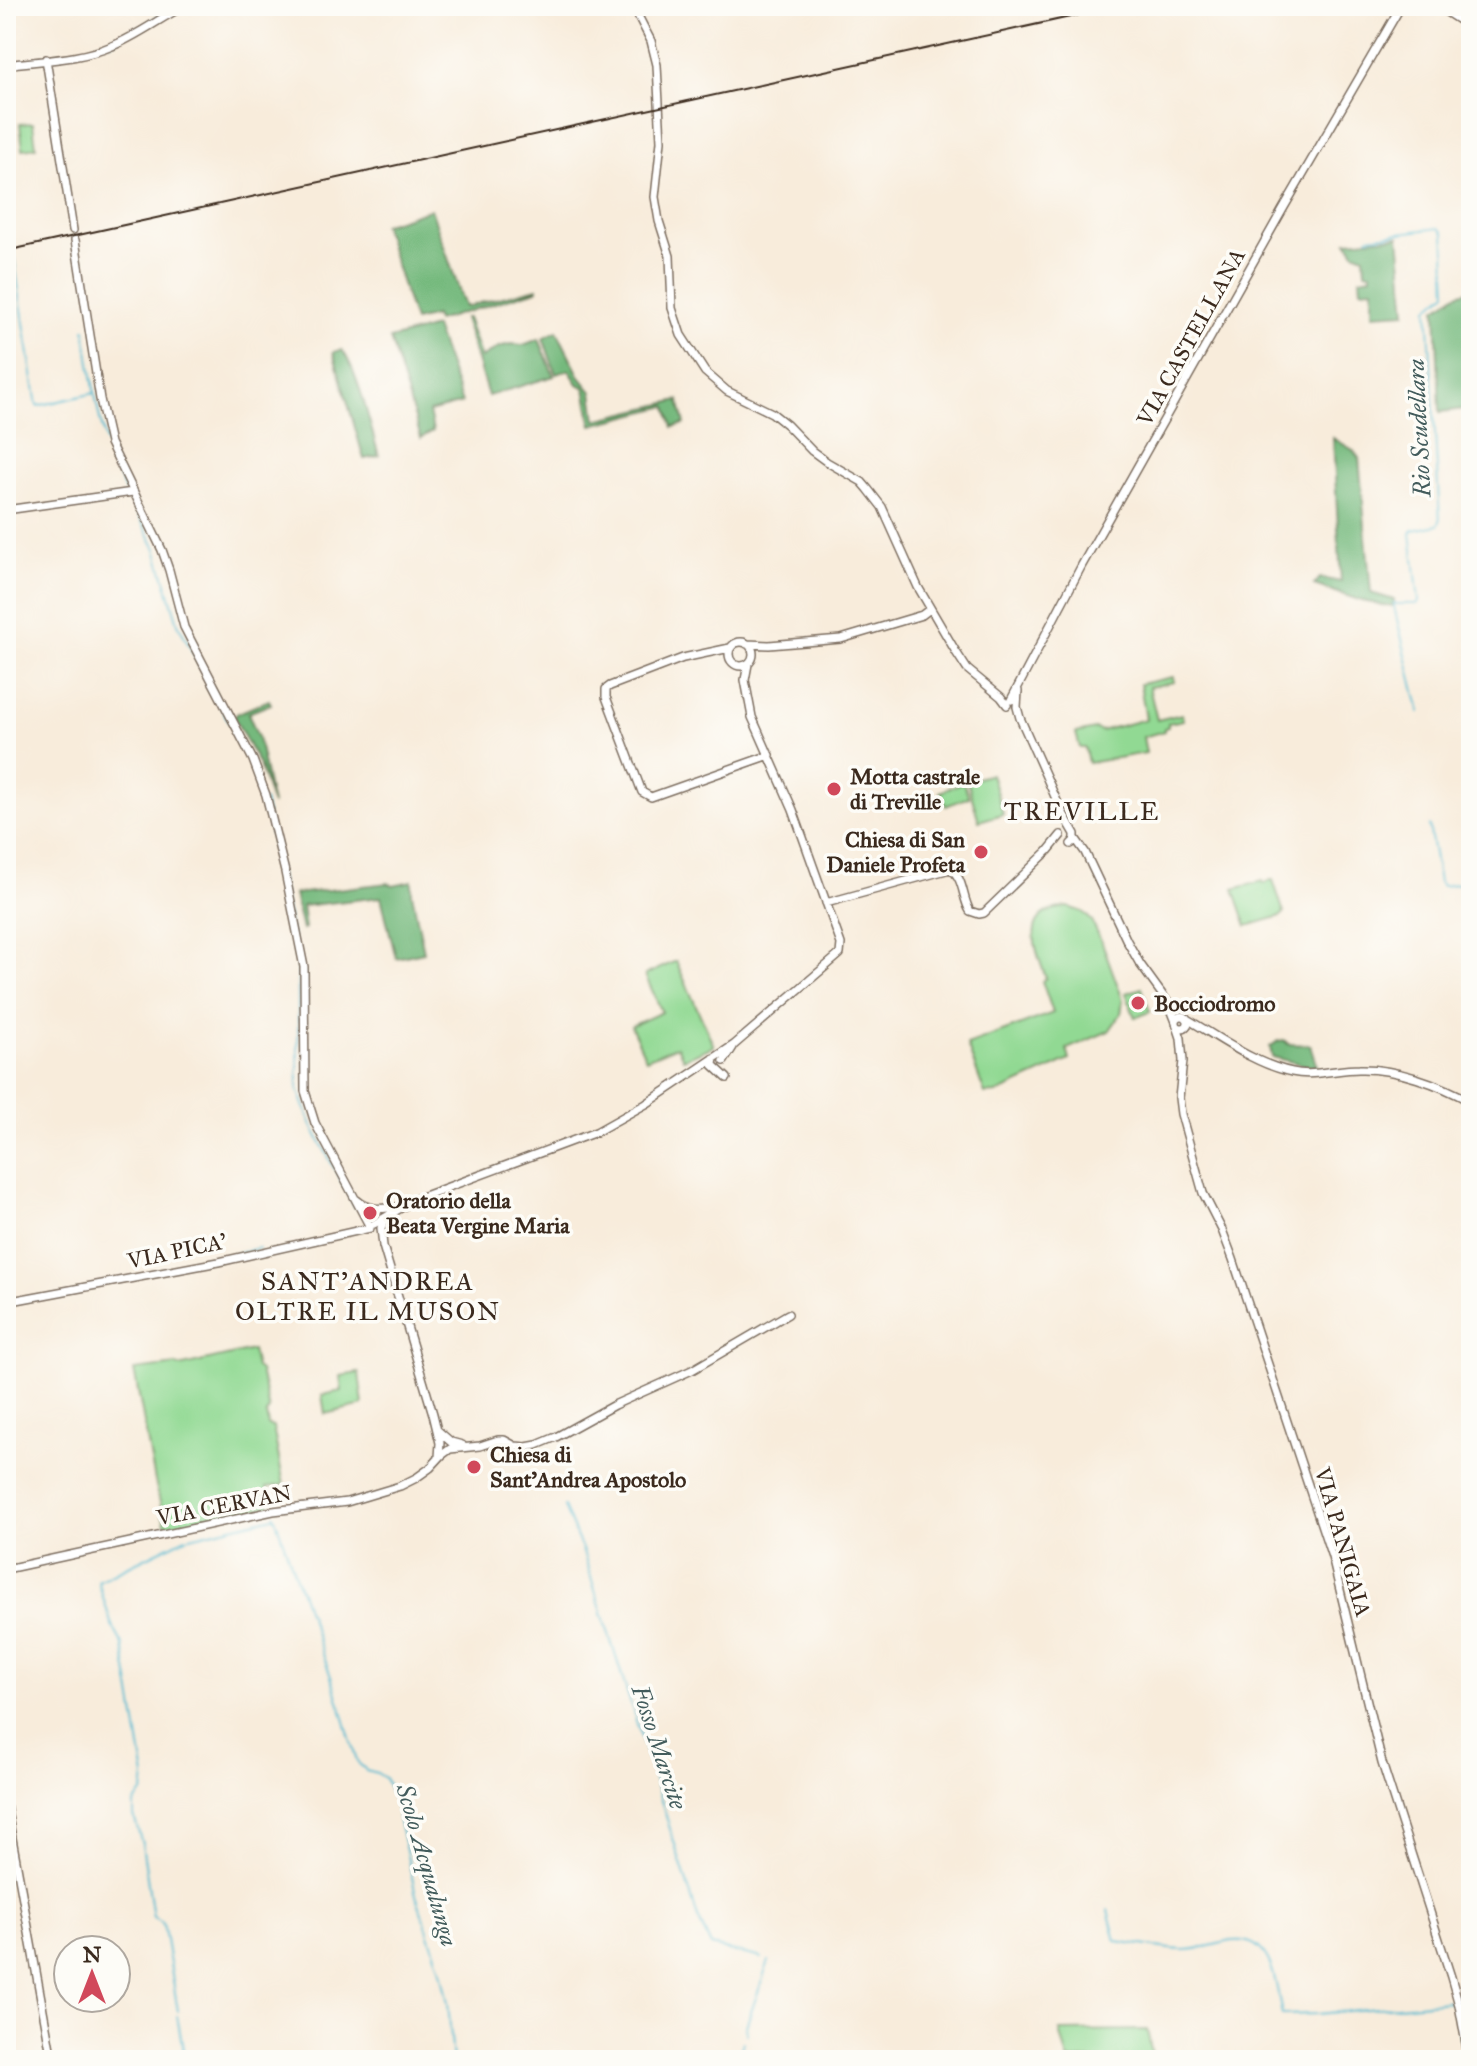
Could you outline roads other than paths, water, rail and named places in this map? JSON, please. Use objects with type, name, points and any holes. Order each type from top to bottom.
[{"type":"highway","points":[[1440,6],[1471,26]]},
{"type":"highway","points":[[1454,6],[1471,17]]},
{"type":"street","points":[[6,65],[89,53],[112,46],[184,6]]},
{"type":"street","points":[[633,6],[654,49],[657,65],[661,141],[655,197],[670,256],[672,308],[681,335],[705,372],[727,391],[772,413],[819,456],[862,482],[882,507],[905,559],[940,622],[975,673],[1012,704],[1061,810],[1068,837],[1089,862],[1140,964],[1183,1023],[1201,1027],[1253,1057],[1285,1070],[1309,1073],[1377,1070],[1451,1090],[1471,1102]]},
{"type":"street","name":"VIA CASTELLANA","points":[[1012,704],[1082,565],[1401,6]]},
{"type":"street","points":[[46,59],[73,230]]},
{"type":"street","points":[[75,240],[105,423],[115,455],[166,560],[184,627],[253,760],[266,795],[304,967],[305,1091],[315,1123],[383,1246],[437,1430],[446,1445],[480,1446],[504,1440],[526,1447],[544,1442],[614,1405],[692,1370],[788,1314]]},
{"type":"street","points":[[6,510],[133,492]]},
{"type":"street","points":[[925,596],[927,611],[940,622]]},
{"type":"street","points":[[770,755],[655,797],[646,796],[606,697],[606,689],[683,658],[730,648],[736,643],[769,645],[841,639],[927,611]]},
{"type":"street","points":[[747,644],[753,655]]},
{"type":"street","points":[[374,1229],[389,1215],[421,1197],[596,1132],[695,1072],[719,1062],[734,1045],[841,952],[841,944],[793,810],[752,717],[745,680],[748,664],[760,648],[769,645]]},
{"type":"street","points":[[730,648],[732,662],[745,680]]},
{"type":"street","points":[[712,653],[740,666],[748,664]]},
{"type":"street","points":[[826,903],[950,869],[959,878],[965,904],[970,911],[984,913],[1048,851],[1068,837]]},
{"type":"street","name":"VIA PANIGAIA","points":[[1183,1023],[1179,1098],[1193,1162],[1203,1193],[1233,1259],[1332,1557],[1382,1763],[1455,1991],[1469,2060]]},
{"type":"street","points":[[355,1199],[366,1207],[377,1209],[407,1204]]},
{"type":"street","name":"VIA PICA'","points":[[6,1302],[374,1229]]},
{"type":"street","name":"VIA CERVAN","points":[[6,1569],[273,1511],[347,1502],[416,1478],[430,1468],[446,1445]]},
{"type":"street","points":[[6,1805],[52,2060]]},
{"type":"waterway","points":[[152,20],[176,6]]},
{"type":"waterway","points":[[110,43],[138,27]]},
{"type":"waterway","points":[[6,215],[11,244]]},
{"type":"waterway","name":"Rio Scudellara","points":[[1368,237],[1439,228],[1444,233],[1447,292],[1428,308],[1440,521],[1438,525],[1411,533],[1419,601],[1417,604],[1394,604],[1420,712]]},
{"type":"waterway","points":[[13,252],[37,406],[95,393]]},
{"type":"waterway","points":[[85,329],[103,431],[125,490]]},
{"type":"waterway","points":[[129,497],[156,549],[178,624],[229,722]]},
{"type":"waterway","points":[[264,801],[298,965],[298,1089],[312,1126],[355,1207]]},
{"type":"waterway","name":"Rio Scudellara","points":[[1429,826],[1439,882],[1442,886],[1471,882]]},
{"type":"waterway","points":[[217,1259],[259,1248]]},
{"type":"waterway","name":"Fosso Marcite","points":[[564,1507],[583,1552],[698,1918],[711,1946],[762,1958]]},
{"type":"waterway","name":"Scolo Acqualunga","points":[[274,1515],[336,1691],[357,1762],[366,1770],[385,1778],[395,1802],[416,1895],[440,1967],[448,2003],[453,2060]]},
{"type":"waterway","points":[[178,2011],[164,1928],[162,1922],[153,1917],[142,1844],[134,1816],[134,1804],[143,1791],[145,1777],[123,1645],[111,1623],[98,1581],[186,1538],[274,1517]]},
{"type":"waterway","points":[[1108,1910],[1116,1941],[1184,1950],[1233,1941],[1257,1946],[1271,1965],[1282,2015],[1448,2001],[1456,2010],[1465,2060]]},
{"type":"waterway","name":"Fosso Marcite","points":[[747,2034],[746,2026],[769,1961]]},
{"type":"waterway","points":[[177,2016],[185,2060]]},
{"type":"waterway","name":"Fosso Marcite","points":[[738,2060],[743,2042]]},
{"type":"railway","points":[[6,251],[1120,6]]},
{"type":"place","name":"Motta castrale di Treville","points":[[834,789]]},
{"type":"place","name":"Chiesa di San Daniele Profeta","points":[[981,852]]},
{"type":"place","name":"Bocciodromo","points":[[1138,1003]]},
{"type":"place","name":"Oratorio della Beata Vergine Maria","points":[[370,1213]]},
{"type":"place","name":"Chiesa di Sant'Andrea Apostolo","points":[[474,1467]]},
{"type":"district","name":"TREVILLE","points":[[1082,811]]},
{"type":"district","name":"SANT'ANDREA OLTRE IL MUSON","points":[[368,1296]]}]
